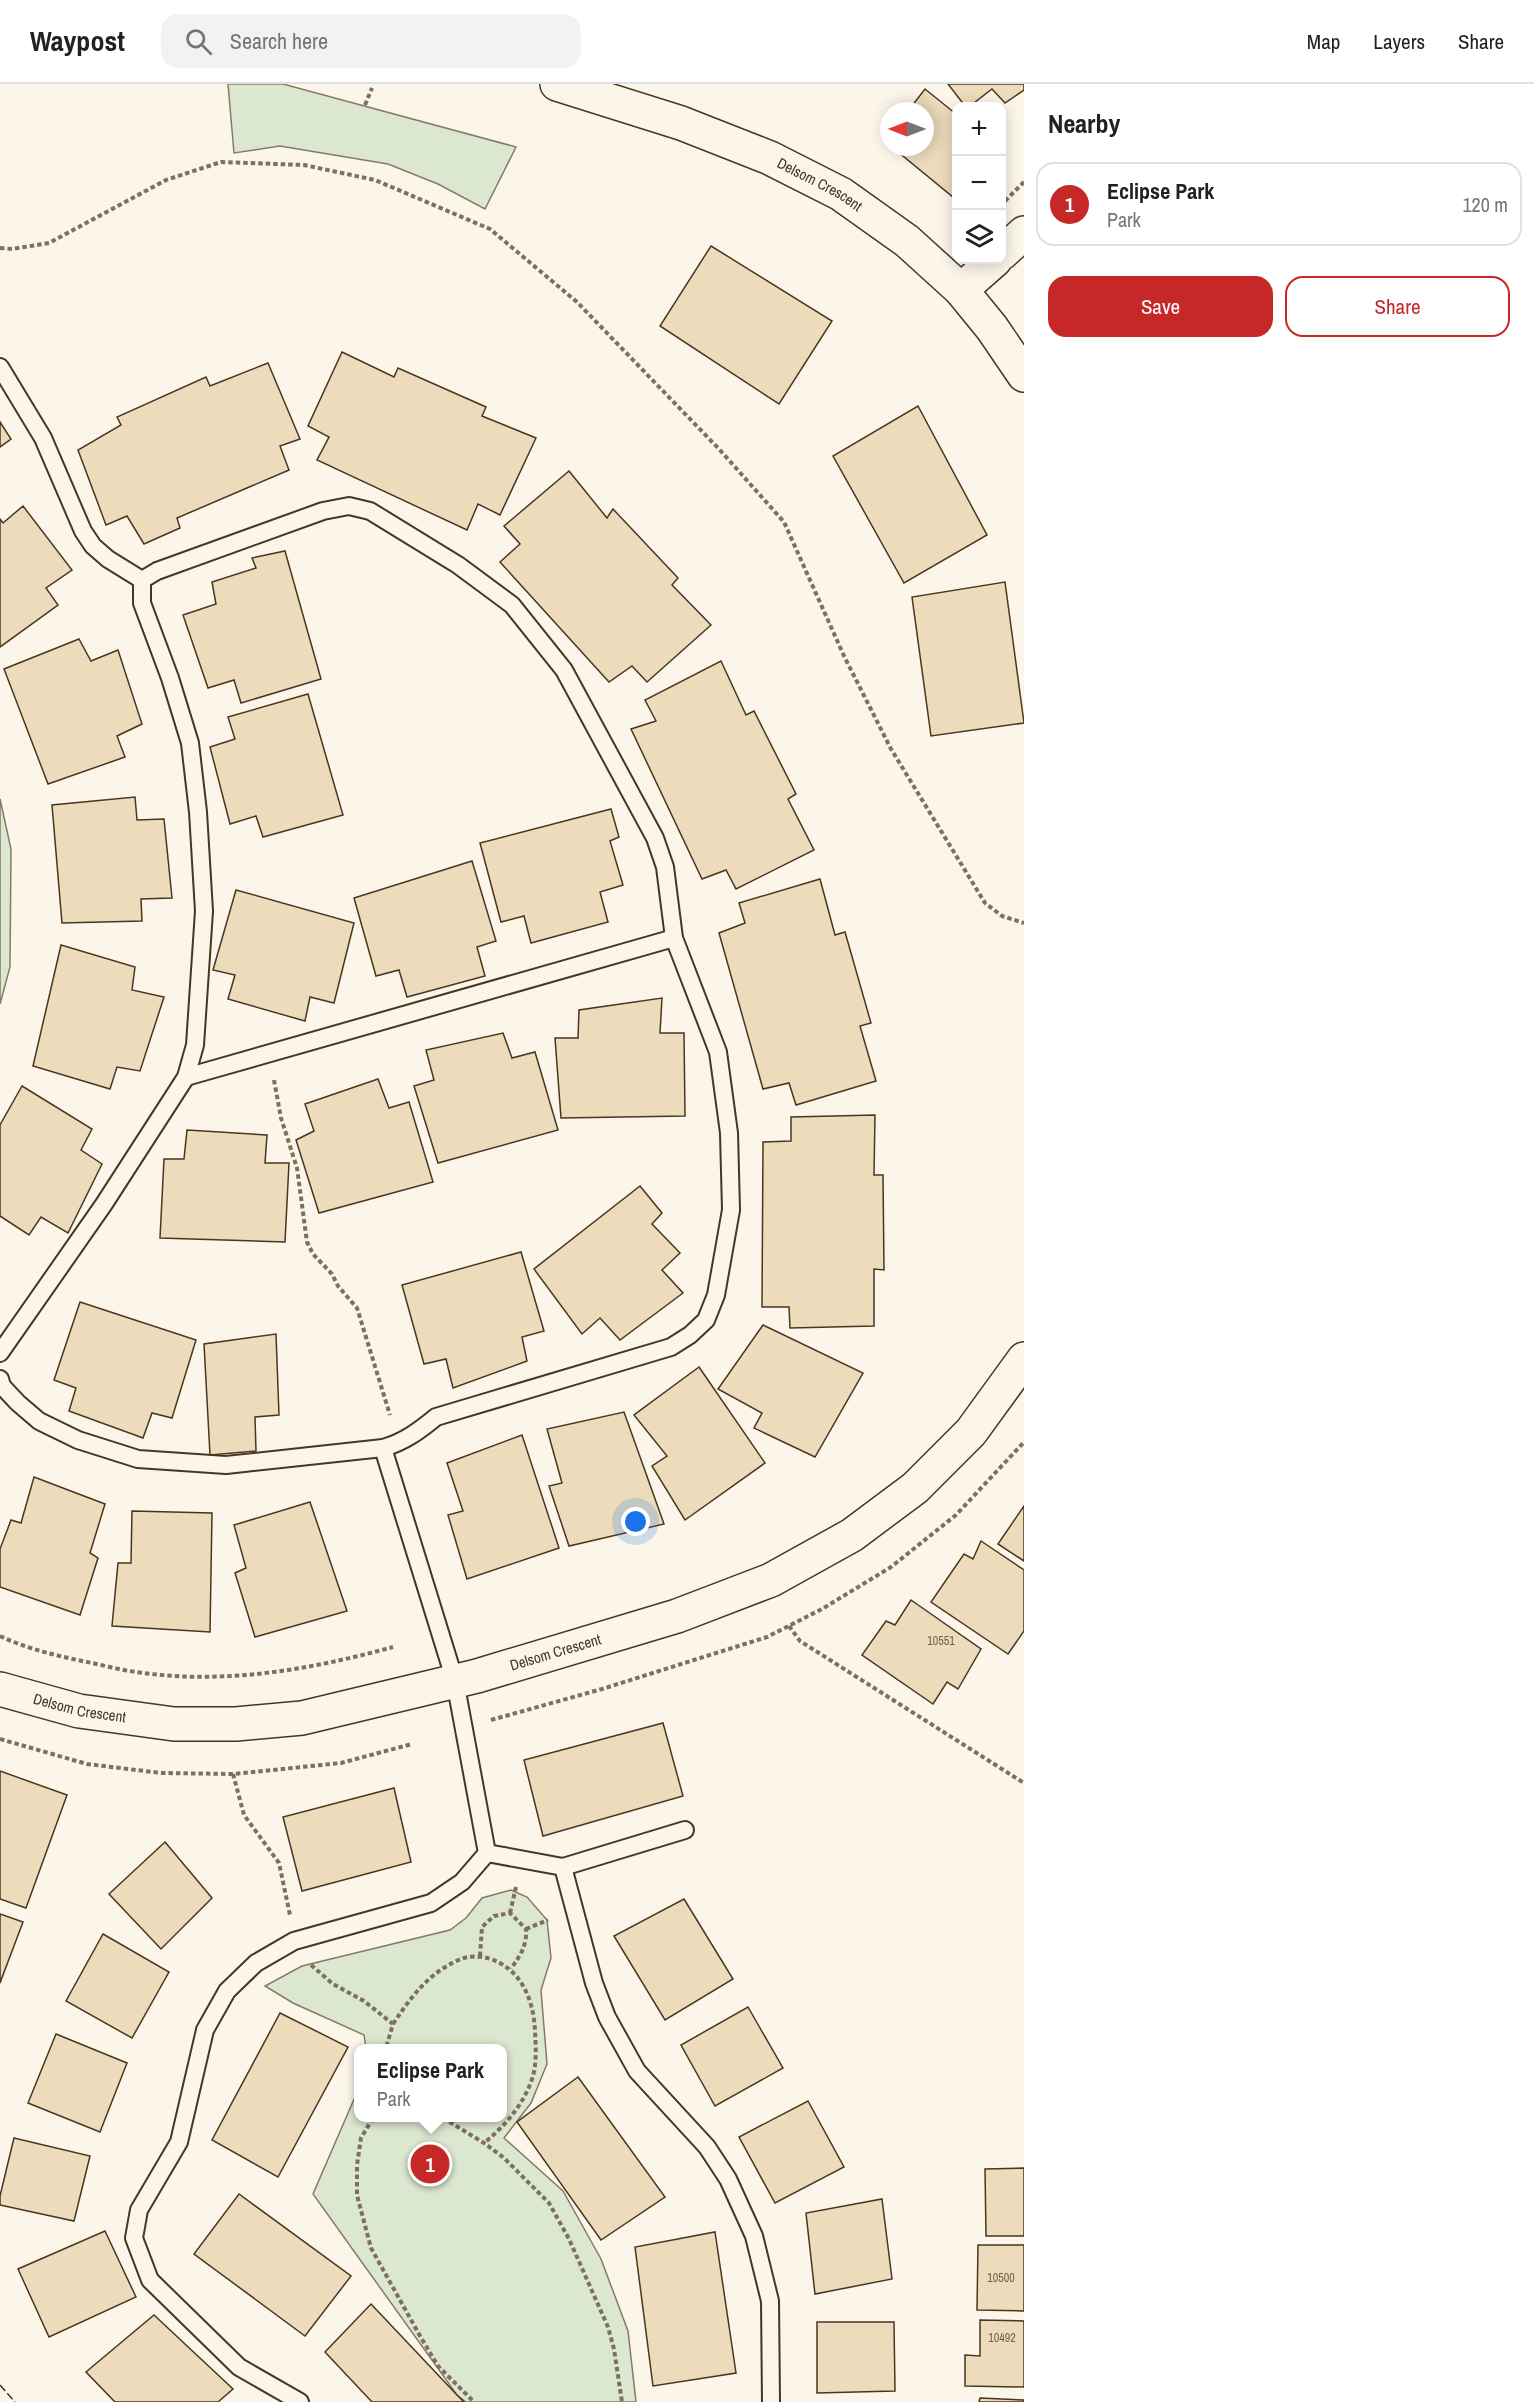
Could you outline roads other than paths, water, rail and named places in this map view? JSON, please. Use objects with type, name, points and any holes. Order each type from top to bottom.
[{"type":"street","name":"Delsom Crescent","points":[[557,84],[594,89],[770,158],[841,194],[907,241],[961,290],[992,328],[1024,375]]},
{"type":"street","points":[[1006,249],[1024,233]]},
{"type":"street","points":[[961,290],[990,264]]},
{"type":"street","name":"Delsom Crescent","points":[[0,1689],[79,1711],[174,1724],[236,1724],[302,1718],[455,1681],[677,1616],[760,1584],[809,1560],[852,1535],[915,1488],[971,1432],[1024,1359]]},
{"type":"lane","points":[[0,367],[43,438],[83,531],[93,546],[108,559],[142,580]]},
{"type":"lane","points":[[0,1379],[2,1386],[39,1421],[78,1440],[138,1459],[226,1465],[390,1445],[419,1431],[436,1417],[671,1347],[690,1335],[706,1320],[716,1295],[731,1210],[729,1133],[718,1052],[674,938],[665,867],[655,838],[564,670],[512,605],[458,565],[370,511],[349,506],[323,511],[157,572],[142,580]]},
{"type":"lane","points":[[0,1353],[104,1204],[186,1077],[195,1045],[204,911],[198,812],[190,743],[170,678],[142,603],[142,580]]},
{"type":"lane","points":[[186,1077],[674,938]]},
{"type":"lane","points":[[390,1445],[455,1681],[487,1852]]},
{"type":"lane","points":[[487,1852],[562,1867],[685,1830]]},
{"type":"lane","points":[[300,2402],[239,2367],[150,2280],[134,2238],[139,2210],[179,2142],[205,2030],[227,1991],[256,1963],[294,1941],[431,1903],[462,1882],[487,1852]]},
{"type":"lane","points":[[562,1867],[594,1983],[607,2018],[637,2071],[707,2147],[723,2171],[754,2236],[770,2301],[771,2402]]},
{"type":"place","name":"Eclipse Park","points":[[430,2164]]}]
